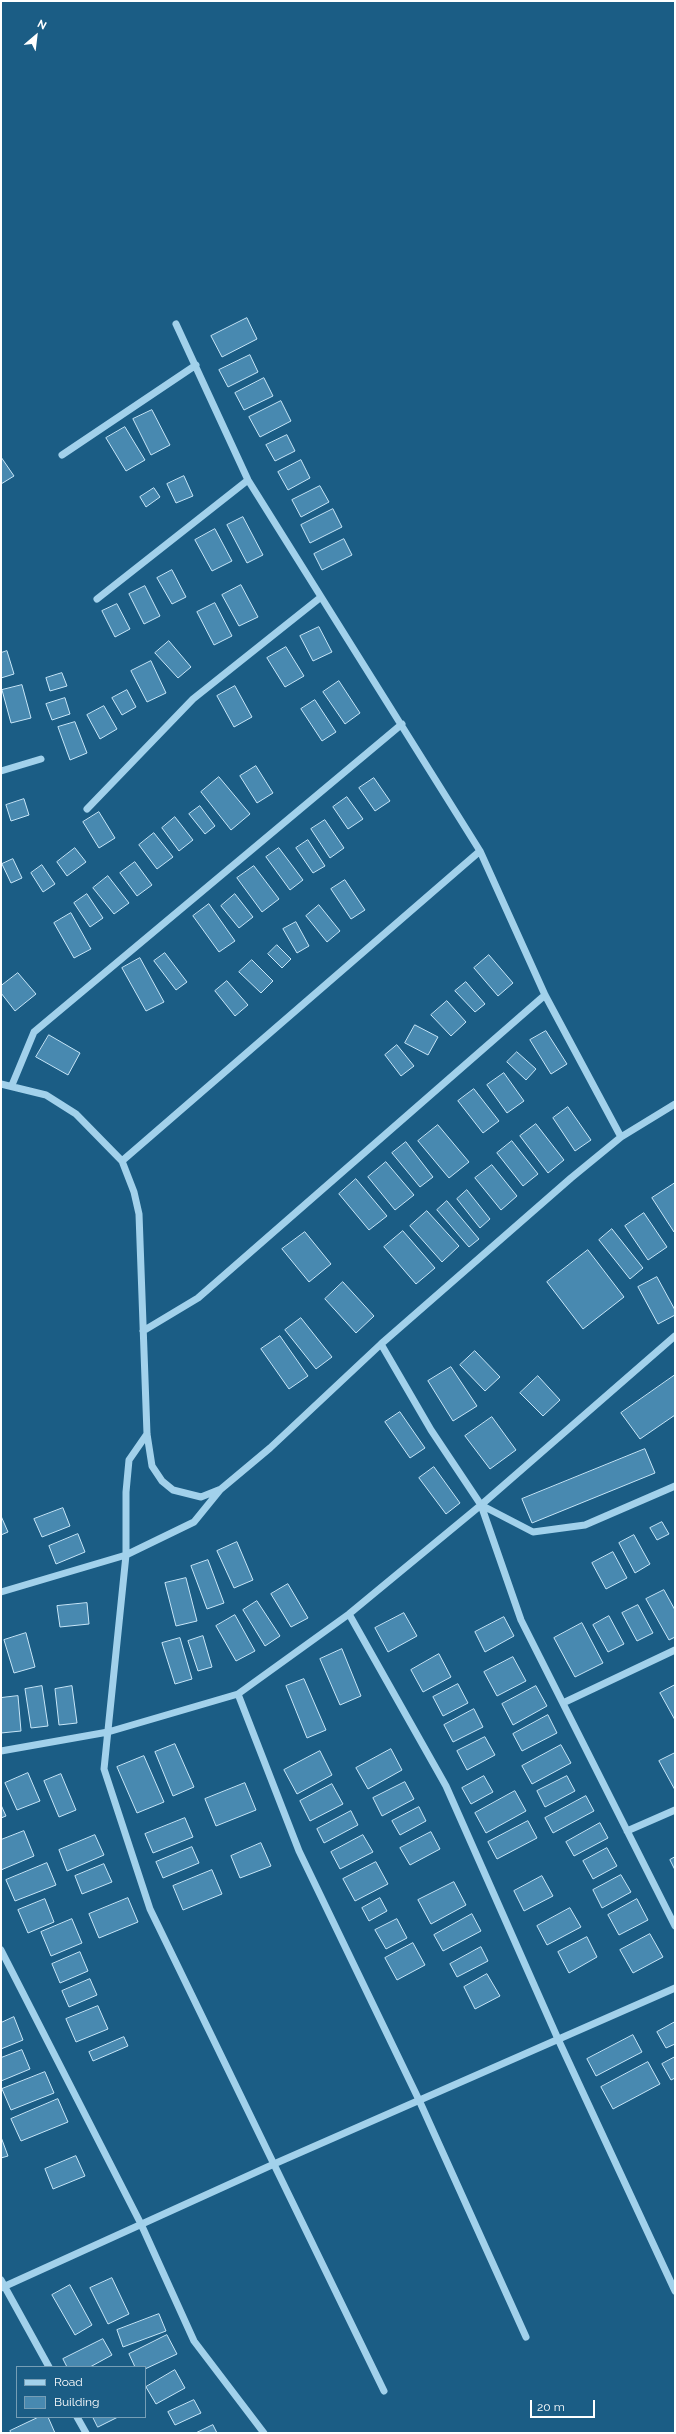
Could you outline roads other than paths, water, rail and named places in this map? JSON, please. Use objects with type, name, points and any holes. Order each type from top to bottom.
[{"type":"street","points":[[176,324],[248,480],[402,724],[480,851],[545,995],[621,1137]]},
{"type":"street","points":[[62,455],[196,365]]},
{"type":"street","points":[[97,599],[248,480]]},
{"type":"street","points":[[87,809],[193,699],[321,597]]},
{"type":"street","points":[[12,1085],[34,1032],[402,724]]},
{"type":"street","points":[[1,771],[41,759]]},
{"type":"street","points":[[122,1161],[480,851]]},
{"type":"street","points":[[143,1331],[198,1298],[545,995]]},
{"type":"street","points":[[1,1084],[12,1085],[46,1095],[76,1114],[122,1161],[134,1192],[139,1214],[147,1434],[152,1466],[162,1481],[173,1490],[201,1497],[221,1489]]},
{"type":"street","points":[[1,1592],[126,1556],[194,1522],[221,1489],[270,1448],[380,1344],[621,1137],[675,1104]]},
{"type":"street","points":[[1,1751],[108,1732],[238,1694],[349,1614],[481,1505],[675,1336]]},
{"type":"street","points":[[380,1344],[432,1430],[481,1505],[521,1620],[675,1926]]},
{"type":"street","points":[[147,1434],[129,1460],[126,1556],[104,1769],[150,1909],[384,2391]]},
{"type":"street","points":[[481,1505],[533,1532],[585,1525],[675,1486]]},
{"type":"street","points":[[349,1614],[446,1786],[558,2039],[675,2291]]},
{"type":"street","points":[[563,1704],[675,1650]]},
{"type":"street","points":[[238,1694],[299,1851],[419,2100],[526,2337]]},
{"type":"street","points":[[627,1831],[675,1810]]},
{"type":"street","points":[[1,1950],[141,2224],[194,2341],[264,2433]]},
{"type":"street","points":[[48,2366],[2,2285],[675,1988]]},
{"type":"street","points":[[78,2418],[86,2433]]}]
